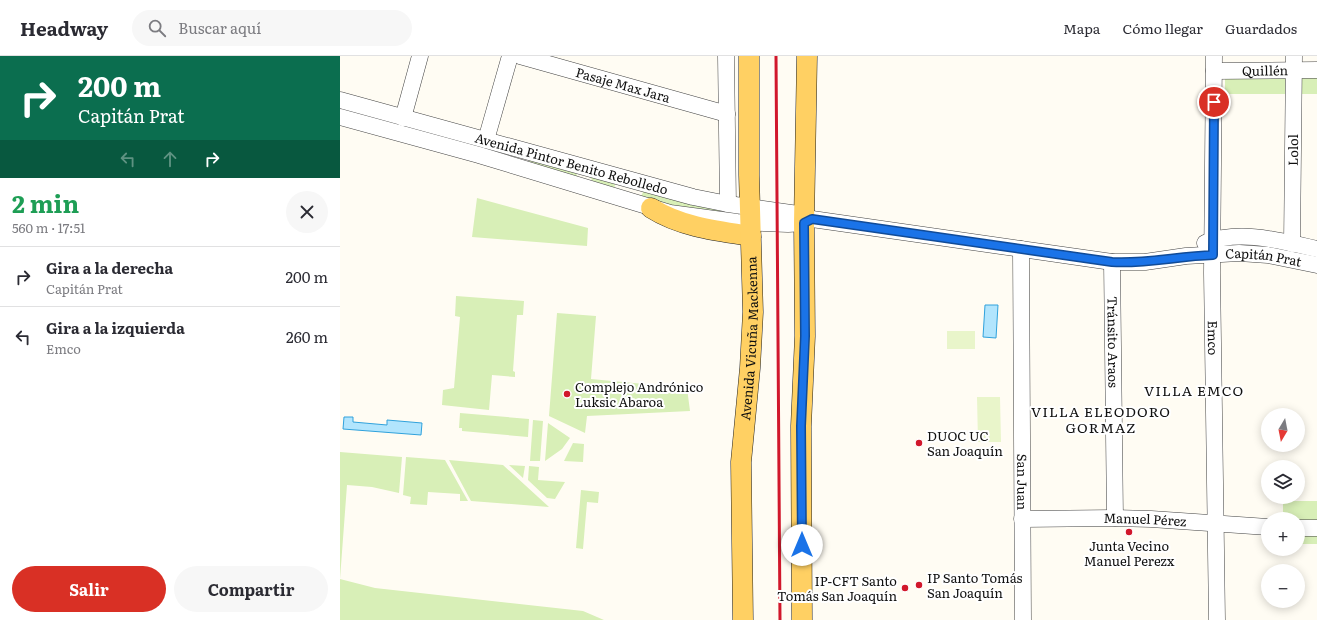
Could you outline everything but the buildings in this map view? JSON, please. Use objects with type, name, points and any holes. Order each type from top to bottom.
[{"type":"main road","name":"Avenida Vicuña Mackenna","points":[[743,620],[741,462],[752,340],[749,56]]},
{"type":"main road","points":[[802,620],[801,426],[805,336],[807,219],[807,56]]},
{"type":"main road","points":[[651,208],[660,214],[681,222],[717,231],[751,222]]},
{"type":"street","points":[[403,118],[420,56]]},
{"type":"street","points":[[486,140],[510,56]]},
{"type":"street","name":"Pasaje Max Jara","points":[[520,56],[727,114]]},
{"type":"street","points":[[726,56],[728,204]]},
{"type":"street","name":"Quillén","points":[[1214,63],[1294,63],[1317,70]]},
{"type":"street","name":"Emco","points":[[1214,63],[1213,247],[1217,620]]},
{"type":"street","name":"Lolol","points":[[1292,244],[1294,63]]},
{"type":"street","name":"Avenida Pintor Benito Rebolledo","points":[[340,100],[631,181],[693,197],[728,204],[751,222],[807,219]]},
{"type":"street","name":"Avenida Pintor Benito Rebolledo","points":[[340,117],[494,160],[626,199],[651,208]]},
{"type":"street","points":[[626,199],[631,181]]},
{"type":"street","name":"Capitán Prat","points":[[807,219],[1112,262],[1145,262],[1186,256],[1213,247],[1224,237],[1242,236],[1317,249]]},
{"type":"street","name":"Capitán Prat","points":[[1213,247],[1239,253],[1254,254],[1317,265]]},
{"type":"street","name":"San Juan","points":[[1021,249],[1023,620]]},
{"type":"street","name":"Tránsito Araos","points":[[1112,262],[1115,518]]},
{"type":"street","name":"Manuel Pérez","points":[[1022,519],[1115,518],[1261,527]]},
{"type":"street","points":[[1305,528],[1317,528]]},
{"type":"green space","points":[[1225,73],[1317,74],[1317,94],[1225,94]]},
{"type":"green space","points":[[531,160],[575,172],[580,180],[526,164]]},
{"type":"green space","points":[[588,175],[615,184],[614,190],[596,185]]},
{"type":"green space","points":[[644,189],[722,209],[721,216],[640,200]]},
{"type":"green space","points":[[477,198],[588,228],[587,246],[472,237]]},
{"type":"green space","points":[[456,296],[524,301],[523,315],[517,315],[513,371],[515,372],[515,377],[492,375],[489,410],[442,405],[443,390],[454,388],[460,317],[455,316]]},
{"type":"green space","points":[[557,313],[596,316],[591,379],[687,388],[690,411],[587,416],[585,433],[549,416]]},
{"type":"green space","points":[[947,331],[975,331],[975,349],[947,349]]},
{"type":"green space","points":[[977,397],[1000,397],[1001,442],[978,442]]},
{"type":"green space","points":[[460,413],[529,419],[528,437],[462,431],[462,428],[459,428]]},
{"type":"green space","points":[[533,420],[543,421],[540,461],[530,461]]},
{"type":"green space","points":[[548,423],[570,438],[562,449],[545,461]]},
{"type":"green space","points":[[573,443],[584,444],[583,462],[564,461]]},
{"type":"green space","points":[[340,452],[402,457],[399,493],[372,487],[347,485],[340,579]]},
{"type":"green space","points":[[406,457],[445,460],[468,501],[460,501],[460,494],[428,492],[427,505],[410,504],[411,497],[403,495]]},
{"type":"green space","points":[[449,460],[503,465],[549,507],[471,501]]},
{"type":"green space","points":[[509,465],[525,466],[523,478]]},
{"type":"green space","points":[[529,466],[539,467],[538,480],[565,482],[555,499],[547,498],[528,480]]},
{"type":"green space","points":[[581,490],[599,492],[598,503],[587,502],[583,549],[576,548]]},
{"type":"green space","points":[[1305,501],[1317,501],[1317,544],[1305,544],[1305,512],[1283,512],[1283,504],[1305,504]]},
{"type":"green space","points":[[340,579],[375,588],[583,611],[604,620],[340,620]]},
{"type":"water","points":[[985,305],[998,305],[996,338],[983,337]]},
{"type":"water","points":[[344,417],[353,417],[353,422],[387,425],[387,420],[422,423],[421,435],[343,429]]},
{"type":"railway","points":[[776,56],[780,620]]},
{"type":"place","name":"Complejo Andrónico Luksic Abaroa","points":[[567,394]]},
{"type":"place","name":"DUOC UC San Joaquín","points":[[919,443]]},
{"type":"place","name":"Junta Vecino Manuel Perezx","points":[[1129,532]]},
{"type":"place","name":"IP Santo Tomás San Joaquín","points":[[919,585]]},
{"type":"place","name":"IP-CFT Santo Tomás San Joaquín","points":[[905,588]]},
{"type":"district","name":"VILLA EMCO","points":[[1194,391]]},
{"type":"district","name":"VILLA ELEODORO GORMAZ","points":[[1101,420]]},
{"type":"route","points":[[802,545],[801,426],[805,336],[804,223],[812,219],[1123,263],[1155,262],[1186,256],[1213,255],[1214,102]]}]
